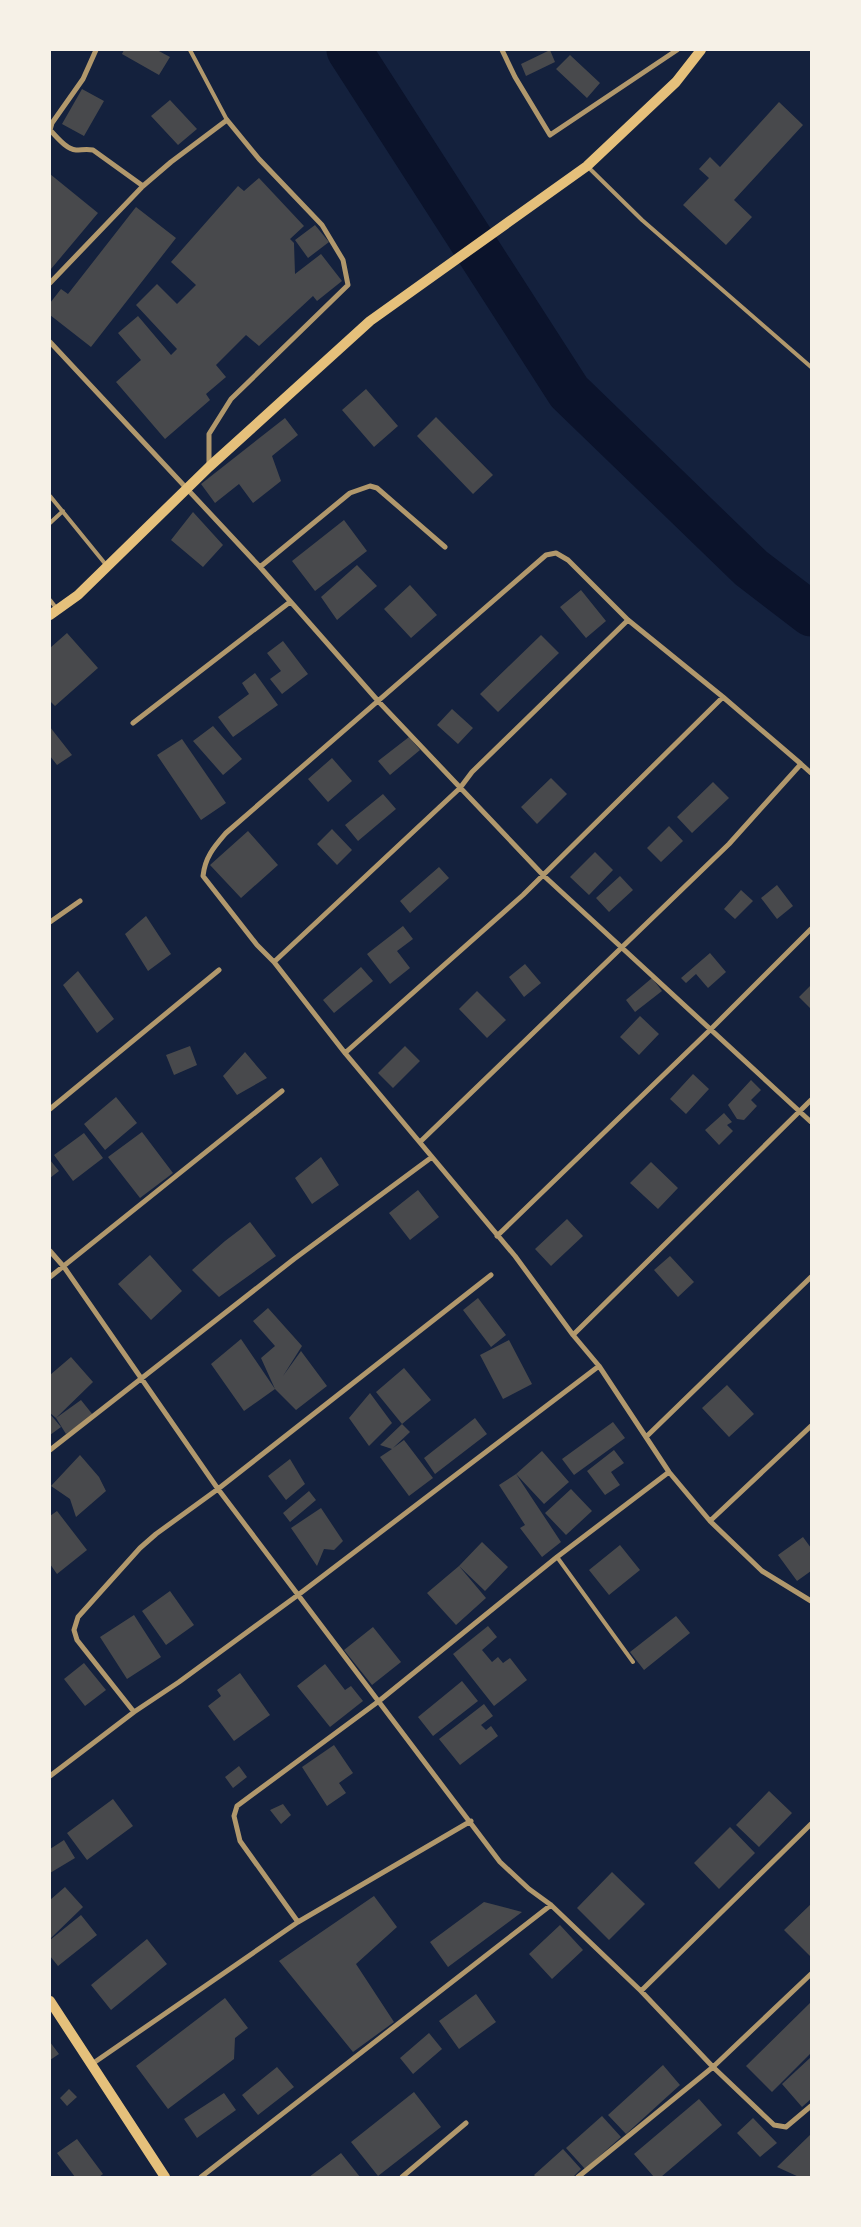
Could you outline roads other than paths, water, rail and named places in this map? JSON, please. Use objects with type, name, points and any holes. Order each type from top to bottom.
[{"type":"main road","points":[[54,612],[78,595],[209,467],[370,321],[562,186],[587,166],[676,82],[701,50]]},
{"type":"main road","points":[[50,2001],[165,2177]]},
{"type":"street","points":[[96,50],[82,79],[52,123],[50,130],[70,149],[86,148],[93,150],[143,186]]},
{"type":"street","points":[[502,50],[515,78],[550,134],[677,50]]},
{"type":"street","points":[[50,282],[143,186],[171,162],[227,120],[259,159],[322,225],[342,260],[348,285],[231,399],[208,434],[209,467]]},
{"type":"street","points":[[50,342],[260,567],[379,702],[543,875],[811,1122]]},
{"type":"street","points":[[260,567],[350,493],[370,486],[377,488],[446,547]]},
{"type":"street","points":[[811,773],[723,697],[628,620],[568,560],[556,553],[546,555],[226,833],[212,849],[204,863],[203,876],[257,945],[274,962],[515,1256],[599,1366],[669,1472],[710,1521],[762,1571],[811,1601]]},
{"type":"street","points":[[133,723],[290,602]]},
{"type":"street","points":[[274,962],[460,788],[472,772],[628,620]]},
{"type":"street","points":[[346,1052],[524,895],[723,697]]},
{"type":"street","points":[[420,1142],[729,844],[801,764]]},
{"type":"street","points":[[50,922],[80,902]]},
{"type":"street","points":[[497,1236],[710,1030],[811,929]]},
{"type":"street","points":[[50,1109],[219,970]]},
{"type":"street","points":[[50,1277],[64,1268],[282,1091]]},
{"type":"street","points":[[573,1334],[811,1100]]},
{"type":"street","points":[[50,1450],[294,1259],[432,1157]]},
{"type":"street","points":[[50,1251],[64,1268],[218,1489],[471,1821],[500,1862],[529,1889],[551,1905],[641,1991],[713,2067],[774,2124],[786,2127],[811,2106]]},
{"type":"street","points":[[134,1712],[77,1640],[74,1630],[75,1623],[140,1548],[491,1275]]},
{"type":"street","points":[[646,1437],[811,1277]]},
{"type":"street","points":[[50,1776],[134,1712],[179,1682],[298,1595],[599,1366]]},
{"type":"street","points":[[710,1521],[811,1426]]},
{"type":"street","points":[[298,1922],[240,1841],[234,1816],[237,1806],[379,1701],[557,1557],[669,1472]]},
{"type":"street","points":[[92,2064],[298,1922],[471,1821]]},
{"type":"street","points":[[641,1991],[811,1824]]},
{"type":"street","points":[[201,2177],[551,1905]]},
{"type":"street","points":[[578,2177],[713,2067],[811,1974]]},
{"type":"street","points":[[402,2177],[466,2123]]},
{"type":"lane","points":[[190,50],[227,120]]},
{"type":"lane","points":[[587,166],[642,220],[811,368]]},
{"type":"lane","points":[[50,496],[108,566]]},
{"type":"lane","points":[[50,523],[63,511]]},
{"type":"lane","points":[[50,600],[54,612]]},
{"type":"lane","points":[[557,1557],[633,1662]]},
{"type":"waterway","points":[[349,50],[569,392],[751,568],[811,614]]}]
